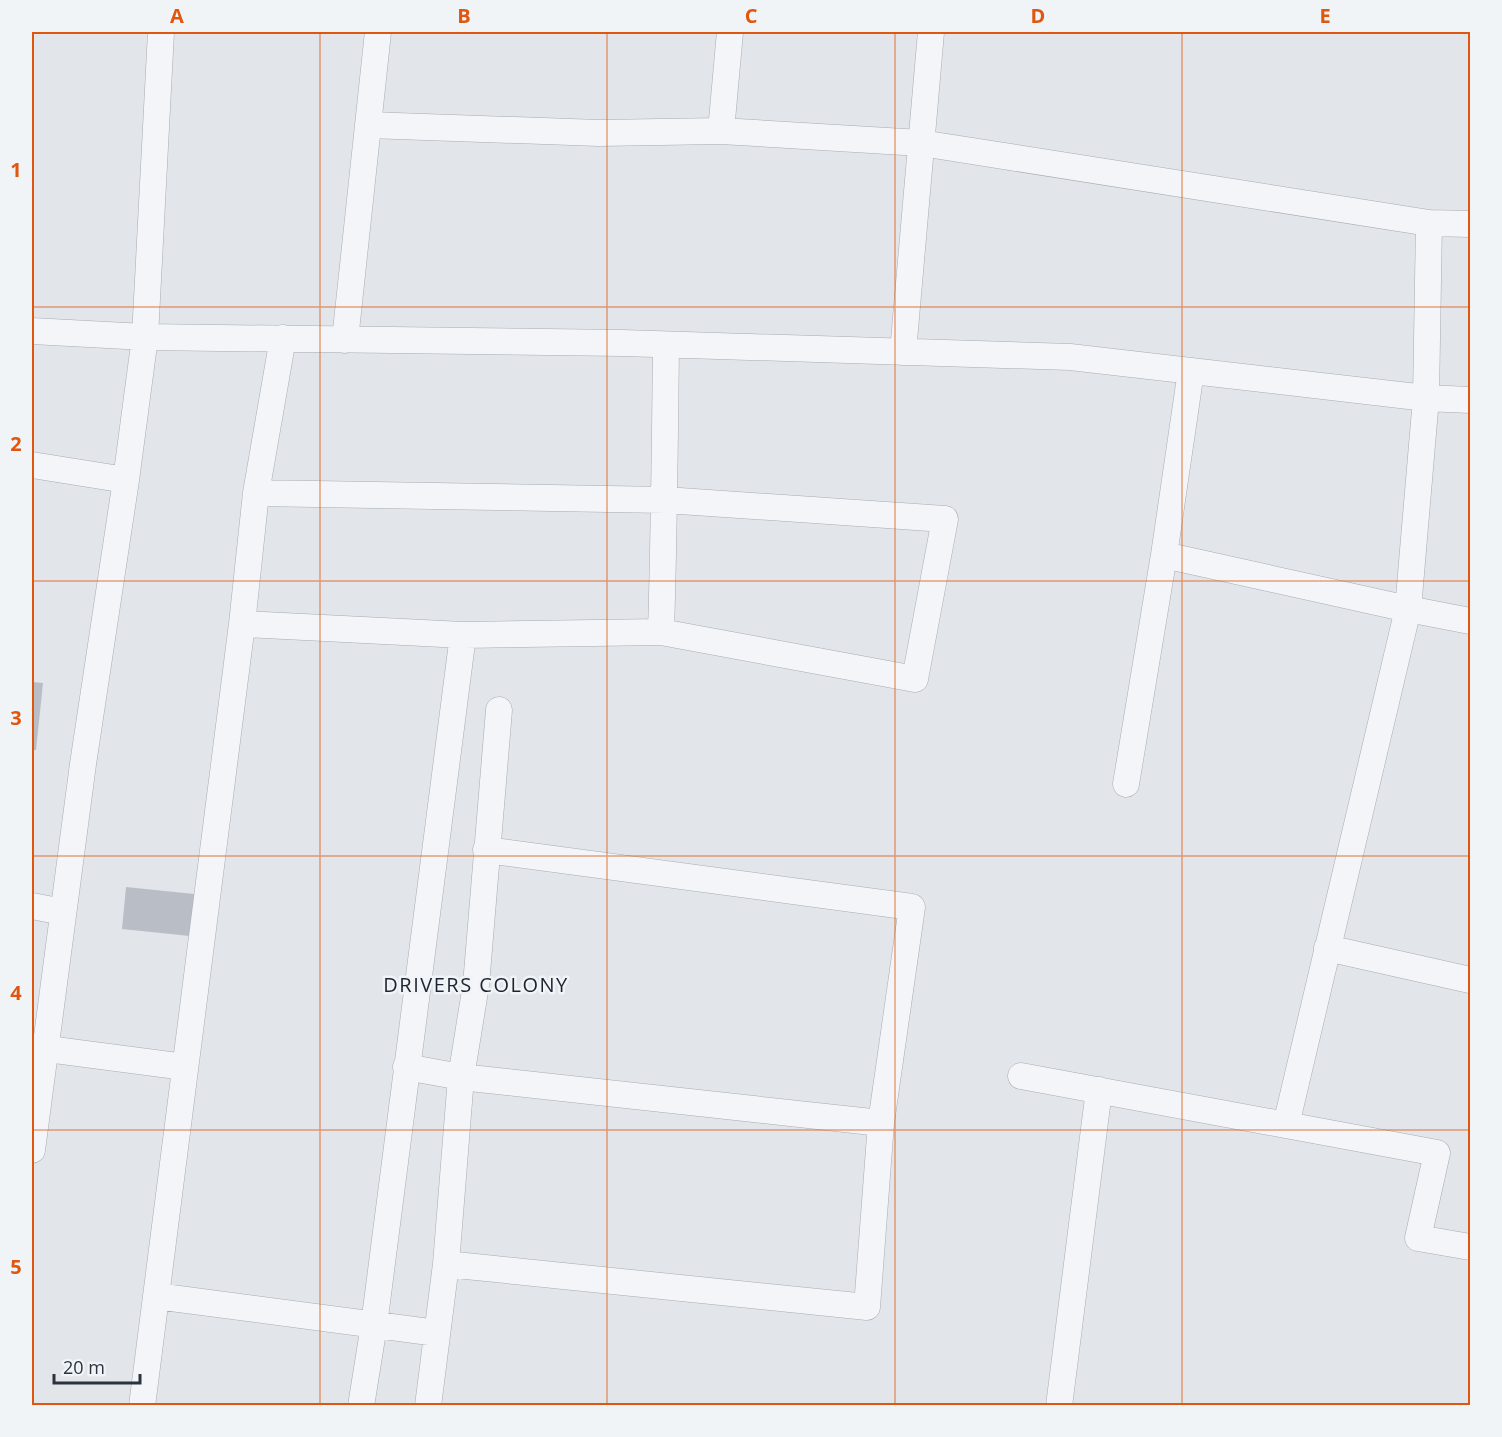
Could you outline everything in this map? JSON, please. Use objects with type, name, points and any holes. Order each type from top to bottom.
[{"type":"street","points":[[32,1150],[38,1048],[63,912],[145,337],[161,32]]},
{"type":"street","points":[[345,340],[378,32]]},
{"type":"street","points":[[721,131],[730,32]]},
{"type":"street","points":[[903,352],[931,32]]},
{"type":"street","points":[[368,125],[599,133],[721,131],[921,143],[1429,223],[1470,224]]},
{"type":"street","points":[[1286,1125],[1408,609],[1426,398],[1429,223]]},
{"type":"street","points":[[32,331],[145,337],[666,345],[1070,357],[1426,398],[1470,400]]},
{"type":"street","points":[[142,1406],[242,624],[256,493],[283,338]]},
{"type":"street","points":[[660,632],[665,500],[666,345]]},
{"type":"street","points":[[1126,784],[1164,555],[1191,371]]},
{"type":"street","points":[[32,465],[126,480]]},
{"type":"street","points":[[242,624],[463,635],[660,632],[915,679],[945,519],[665,500],[256,493]]},
{"type":"street","points":[[1164,555],[1470,621]]},
{"type":"street","points":[[361,1406],[374,1325],[463,635]]},
{"type":"street","points":[[428,1406],[446,1264],[461,1077],[476,985],[499,710]]},
{"type":"street","points":[[446,1264],[867,1306],[881,1123],[912,907],[486,850]]},
{"type":"street","points":[[32,906],[63,912]]},
{"type":"street","points":[[1327,948],[1470,980]]},
{"type":"street","points":[[38,1048],[185,1067]]},
{"type":"street","points":[[406,1067],[461,1077],[881,1123]]},
{"type":"street","points":[[1021,1076],[1437,1153],[1418,1238],[1470,1247]]},
{"type":"street","points":[[1059,1406],[1099,1090]]},
{"type":"street","points":[[156,1296],[437,1333]]},
{"type":"building","points":[[32,682],[43,683],[36,750],[32,750]]},
{"type":"building","points":[[126,887],[194,894],[190,936],[122,929]]},
{"type":"district","name":"DRIVERS COLONY","points":[[476,985]]}]
